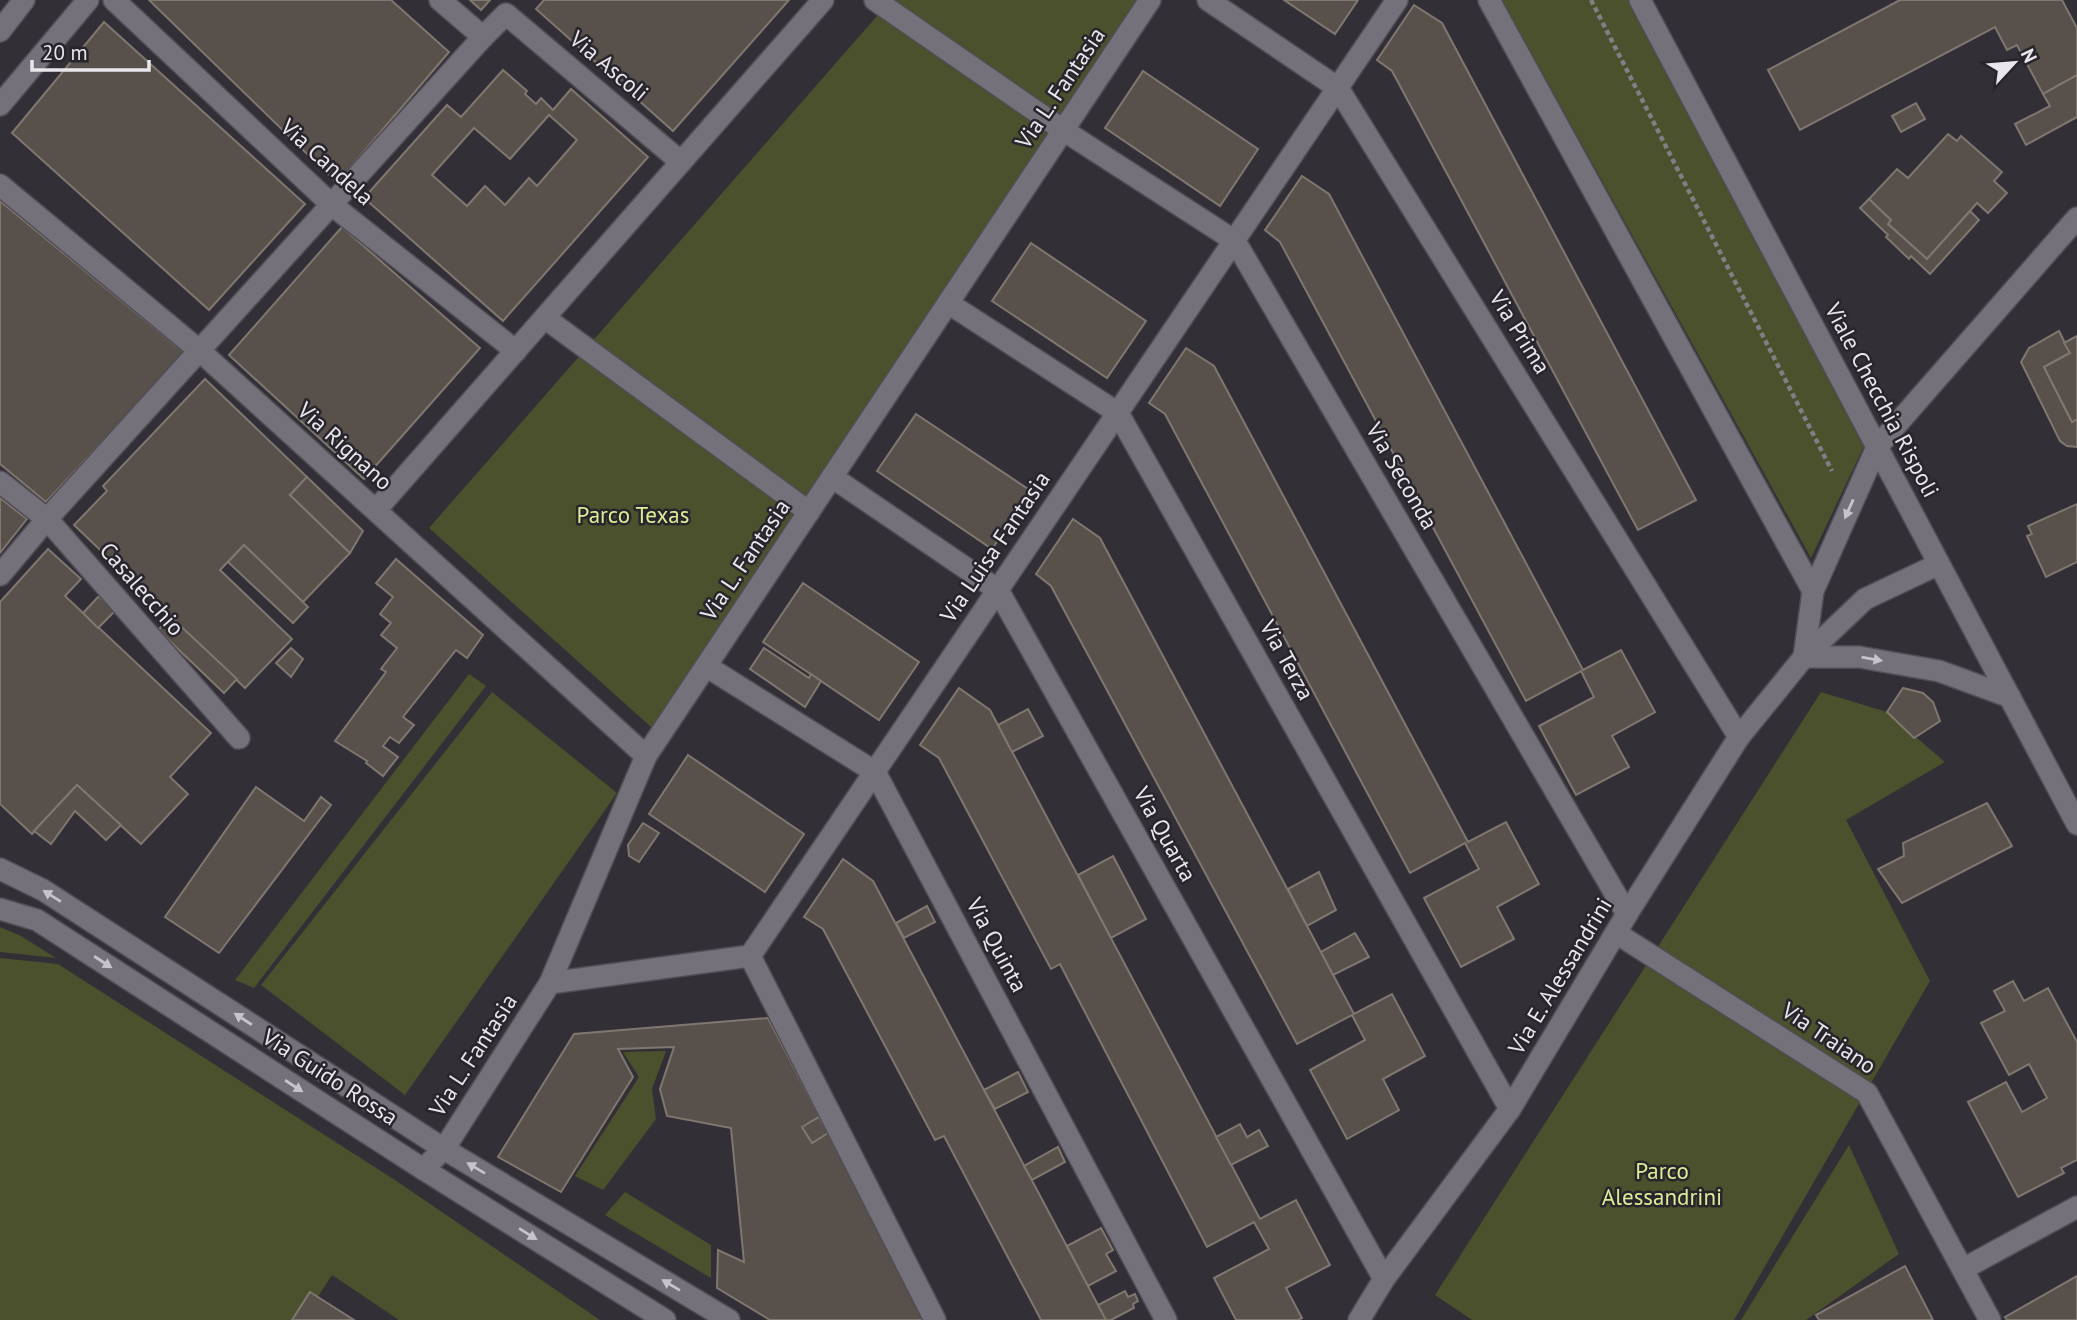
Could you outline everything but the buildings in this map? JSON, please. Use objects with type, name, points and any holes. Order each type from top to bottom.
[{"type":"street","points":[[0,30],[24,0]]},
{"type":"street","points":[[0,105],[88,0]]},
{"type":"street","name":"Via Candela","points":[[114,0],[332,205],[516,351]]},
{"type":"street","points":[[440,0],[483,37]]},
{"type":"street","points":[[376,510],[823,0]]},
{"type":"street","name":"Via Seconda","points":[[875,0],[1063,130],[1235,241],[1627,914]]},
{"type":"street","name":"Via L. Fantasia","points":[[424,1169],[444,1149],[550,983],[646,756],[1150,0]]},
{"type":"street","name":"Via Prima","points":[[1208,0],[1338,88],[1739,737]]},
{"type":"street","name":"Via Luisa Fantasia","points":[[750,956],[1397,0]]},
{"type":"street","points":[[1489,0],[1813,591]]},
{"type":"street","name":"Viale Checchia Rispoli","points":[[1640,0],[2077,824]]},
{"type":"street","name":"Via Ascoli","points":[[0,575],[47,519],[512,7],[681,162]]},
{"type":"street","name":"Via Rignano","points":[[0,184],[200,351],[646,756]]},
{"type":"street","points":[[2010,697],[1939,671],[1859,657],[1804,657],[1813,591],[1877,447],[2077,218]]},
{"type":"street","name":"Via Terza","points":[[948,303],[1118,413],[1510,1109]]},
{"type":"street","points":[[545,318],[809,512]]},
{"type":"street","name":"Via Quarta","points":[[832,477],[998,590],[1384,1279]]},
{"type":"street","name":"Casalecchio","points":[[0,482],[47,519],[239,738]]},
{"type":"street","name":"Via E. Alessandrini","points":[[1359,1320],[1384,1279],[1510,1109],[1627,914],[1739,737],[1804,657],[1865,599],[1939,564]]},
{"type":"street","name":"Via Quinta","points":[[706,666],[875,772],[1166,1320]]},
{"type":"street","points":[[0,869],[43,890],[444,1149],[729,1320]]},
{"type":"street","name":"Via Guido Rossa","points":[[0,909],[37,920],[424,1169],[665,1320]]},
{"type":"street","name":"Via Traiano","points":[[1616,933],[1867,1093],[1990,1320]]},
{"type":"street","points":[[550,983],[750,956],[934,1320]]},
{"type":"street","points":[[1963,1269],[2077,1207]]},
{"type":"path","points":[[1591,0],[1850,506]]},
{"type":"green space","name":"Parco Texas","points":[[891,0],[1149,0],[660,735],[429,528]]},
{"type":"green space","points":[[1502,0],[1631,0],[1865,444],[1811,558]]},
{"type":"green space","points":[[469,674],[486,686],[254,988],[235,980]]},
{"type":"green space","points":[[492,692],[617,793],[405,1095],[261,985]]},
{"type":"green space","name":"Parco Alessandrini","points":[[1821,692],[1887,712],[1945,762],[1846,820],[1930,981],[1734,1320],[1472,1320],[1435,1295]]},
{"type":"green space","points":[[0,927],[21,936],[56,958],[0,952]]},
{"type":"green space","points":[[0,958],[58,964],[395,1180],[600,1320],[399,1320],[332,1275],[303,1320],[0,1320]]},
{"type":"green space","points":[[666,1051],[652,1089],[656,1119],[603,1190],[575,1176],[639,1077],[623,1052]]},
{"type":"green space","points":[[1849,1145],[1899,1254],[1806,1320],[1741,1320]]},
{"type":"green space","points":[[625,1192],[711,1245],[711,1278],[605,1215]]}]
